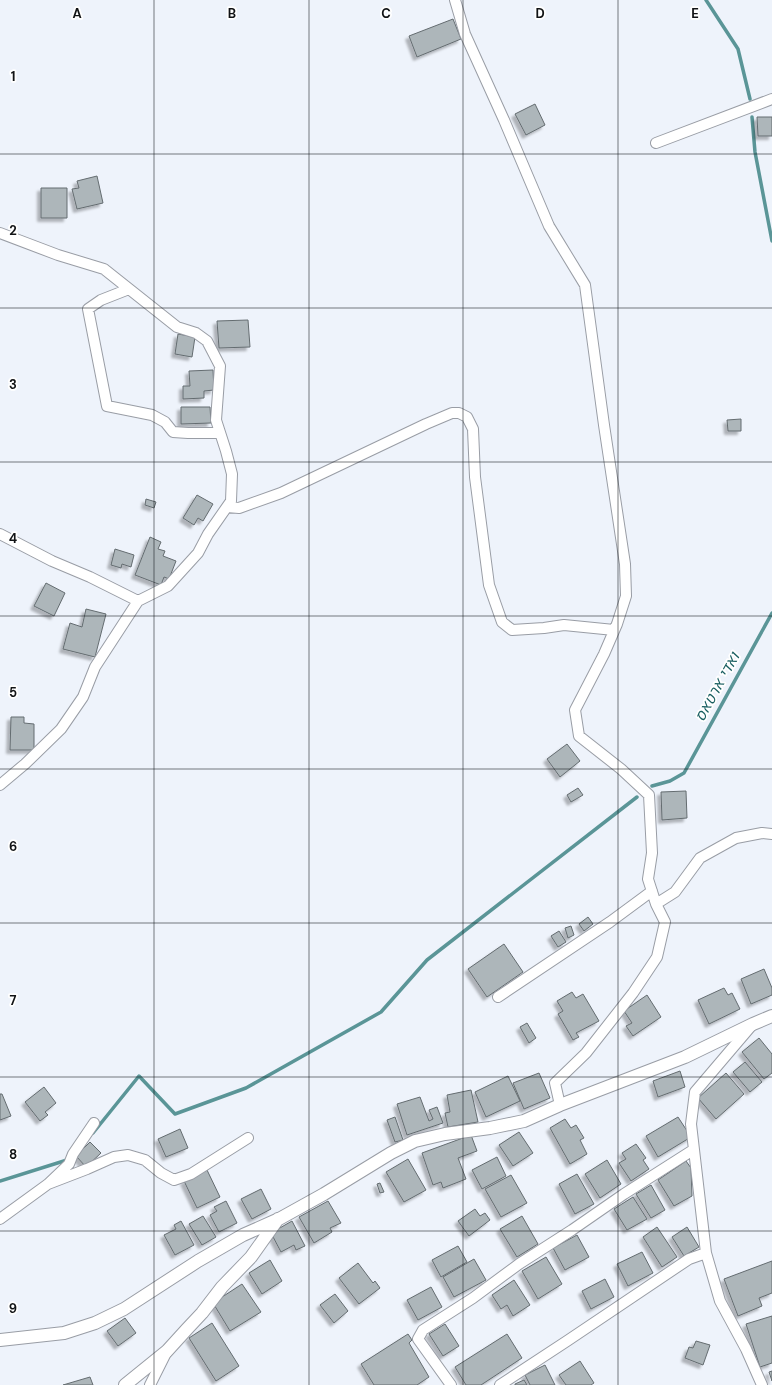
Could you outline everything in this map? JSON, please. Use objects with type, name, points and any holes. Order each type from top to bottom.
[{"type":"street","points":[[455,0],[465,34],[504,120],[549,226],[585,285],[604,426],[626,564],[626,596],[604,654],[574,710],[579,736],[621,769],[649,795],[652,853],[648,879],[656,904],[665,922],[657,958],[633,993],[586,1052],[555,1083],[560,1105]]},
{"type":"street","points":[[656,143],[772,99]]},
{"type":"street","points":[[0,233],[58,255],[104,269],[177,327],[196,334],[207,341],[220,366],[216,420],[232,474],[231,502],[208,534],[198,553],[168,586],[138,600],[95,667],[83,697],[61,729],[25,764],[0,785]]},
{"type":"street","points":[[129,289],[101,300],[88,309],[106,406],[152,415],[165,422],[173,432],[220,432]]},
{"type":"street","points":[[227,507],[239,508],[281,493],[426,424],[452,413],[459,412],[467,418],[473,429],[474,477],[489,585],[502,622],[512,630],[564,625],[614,630]]},
{"type":"street","points":[[0,534],[52,561],[90,576],[138,600]]},
{"type":"street","points":[[656,904],[674,892],[700,858],[736,838],[762,833],[772,834]]},
{"type":"street","points":[[498,997],[610,922],[652,891]]},
{"type":"street","points":[[0,1340],[64,1333],[95,1323],[124,1308],[237,1238],[279,1219],[414,1141],[445,1134],[490,1128],[524,1121],[560,1105],[685,1057],[772,1016]]},
{"type":"street","points":[[753,1024],[695,1092],[691,1124],[706,1253],[720,1301],[746,1349],[762,1385]]},
{"type":"street","points":[[0,1219],[48,1184],[69,1164],[73,1154],[94,1123]]},
{"type":"street","points":[[48,1184],[88,1169],[114,1157],[128,1155],[146,1160],[160,1173],[174,1180],[191,1174],[248,1138]]},
{"type":"street","points":[[451,1385],[418,1339],[423,1330],[473,1298],[519,1264],[624,1194],[693,1150]]},
{"type":"street","points":[[125,1385],[167,1351],[202,1313],[222,1287],[251,1257],[279,1219]]},
{"type":"street","points":[[500,1385],[567,1342],[689,1259],[706,1253]]},
{"type":"street","points":[[150,1385],[167,1351]]},
{"type":"building","points":[[453,19],[461,39],[417,57],[409,36]]},
{"type":"building","points":[[535,104],[545,125],[526,135],[515,114]]},
{"type":"building","points":[[757,117],[772,117],[772,136],[758,136]]},
{"type":"building","points":[[97,176],[103,203],[77,209],[72,189],[79,188],[77,181]]},
{"type":"building","points":[[41,188],[67,188],[67,218],[41,218]]},
{"type":"building","points":[[248,320],[250,347],[219,348],[217,321]]},
{"type":"building","points":[[178,334],[195,337],[192,357],[175,354]]},
{"type":"building","points":[[213,370],[214,390],[204,391],[204,398],[183,399],[183,386],[190,386],[189,371]]},
{"type":"building","points":[[181,407],[210,407],[211,423],[181,424]]},
{"type":"building","points":[[741,419],[741,431],[728,431],[727,420]]},
{"type":"building","points":[[197,495],[213,504],[203,521],[198,518],[194,525],[183,518]]},
{"type":"building","points":[[146,499],[156,502],[154,508],[145,505]]},
{"type":"building","points":[[150,537],[161,542],[158,549],[165,551],[163,556],[176,561],[169,579],[164,577],[161,585],[135,575]]},
{"type":"building","points":[[115,549],[134,555],[131,567],[122,564],[121,568],[111,565]]},
{"type":"building","points":[[46,583],[65,593],[54,616],[34,606]]},
{"type":"building","points":[[86,609],[106,614],[95,657],[63,649],[70,623],[82,627]]},
{"type":"building","points":[[11,717],[24,717],[24,723],[34,724],[34,750],[10,750]]},
{"type":"building","points":[[567,744],[580,761],[560,777],[547,759]]},
{"type":"building","points":[[578,788],[583,795],[571,802],[567,795]]},
{"type":"building","points":[[686,791],[687,818],[662,820],[661,792]]},
{"type":"building","points":[[588,917],[593,924],[584,931],[579,924]]},
{"type":"building","points":[[571,926],[574,935],[568,938],[565,928]]},
{"type":"building","points":[[559,931],[566,942],[558,947],[551,936]]},
{"type":"building","points":[[504,944],[523,972],[487,997],[468,969]]},
{"type":"building","points":[[764,969],[772,988],[772,995],[751,1004],[741,979]]},
{"type":"building","points":[[724,988],[728,995],[732,993],[740,1009],[709,1024],[698,1000]]},
{"type":"building","points":[[572,992],[576,998],[583,994],[599,1021],[576,1033],[579,1037],[573,1040],[558,1014],[563,1011],[557,1001]]},
{"type":"building","points":[[647,995],[661,1017],[633,1036],[626,1026],[632,1023],[624,1011]]},
{"type":"building","points":[[527,1023],[536,1038],[529,1043],[520,1027]]},
{"type":"building","points":[[759,1038],[772,1054],[772,1073],[764,1079],[742,1052]]},
{"type":"building","points":[[745,1062],[762,1082],[750,1092],[733,1072]]},
{"type":"building","points":[[680,1071],[685,1087],[658,1097],[653,1081]]},
{"type":"building","points":[[539,1073],[550,1098],[524,1109],[513,1083]]},
{"type":"building","points":[[726,1073],[744,1094],[716,1119],[698,1098]]},
{"type":"building","points":[[508,1076],[520,1101],[486,1117],[475,1092]]},
{"type":"building","points":[[44,1087],[56,1103],[45,1112],[48,1115],[40,1121],[25,1102]]},
{"type":"building","points":[[471,1090],[478,1122],[448,1127],[445,1113],[450,1112],[447,1095]]},
{"type":"building","points":[[0,1094],[2,1094],[11,1116],[0,1120]]},
{"type":"building","points":[[420,1097],[429,1121],[433,1119],[429,1110],[437,1107],[443,1123],[407,1135],[397,1104]]},
{"type":"building","points":[[395,1117],[403,1140],[395,1142],[387,1120]]},
{"type":"building","points":[[678,1117],[691,1137],[658,1157],[646,1136]]},
{"type":"building","points":[[565,1119],[571,1128],[576,1125],[584,1138],[580,1140],[587,1154],[570,1164],[550,1128]]},
{"type":"building","points":[[180,1129],[188,1148],[166,1157],[158,1139]]},
{"type":"building","points":[[519,1132],[533,1153],[513,1166],[499,1145]]},
{"type":"building","points":[[471,1135],[477,1151],[458,1158],[466,1179],[443,1188],[441,1182],[433,1185],[422,1153]]},
{"type":"building","points":[[90,1142],[101,1153],[86,1167],[76,1156]]},
{"type":"building","points":[[636,1144],[646,1158],[643,1160],[649,1169],[631,1181],[619,1163],[626,1159],[622,1153]]},
{"type":"building","points":[[497,1157],[506,1176],[482,1189],[472,1170]]},
{"type":"building","points":[[408,1159],[426,1190],[404,1202],[386,1172]]},
{"type":"building","points":[[607,1160],[621,1184],[600,1198],[585,1174]]},
{"type":"building","points":[[686,1161],[691,1168],[692,1196],[674,1206],[658,1180]]},
{"type":"building","points":[[207,1170],[220,1197],[197,1208],[184,1181]]},
{"type":"building","points":[[577,1174],[594,1204],[575,1214],[559,1184]]},
{"type":"building","points":[[511,1175],[527,1203],[501,1217],[485,1189]]},
{"type":"building","points":[[380,1183],[384,1192],[380,1193],[377,1184]]},
{"type":"building","points":[[651,1185],[665,1210],[651,1218],[636,1194]]},
{"type":"building","points":[[261,1189],[271,1209],[252,1219],[241,1199]]},
{"type":"building","points":[[633,1197],[647,1219],[627,1230],[614,1209]]},
{"type":"building","points":[[226,1201],[237,1223],[219,1232],[210,1215],[217,1211],[214,1207]]},
{"type":"building","points":[[328,1201],[341,1223],[330,1228],[332,1232],[314,1243],[299,1217]]},
{"type":"building","points":[[475,1209],[480,1216],[485,1213],[490,1220],[469,1236],[458,1221]]},
{"type":"building","points":[[203,1216],[216,1237],[202,1245],[189,1224]]},
{"type":"building","points":[[522,1216],[538,1244],[517,1257],[500,1229]]},
{"type":"building","points":[[181,1221],[194,1245],[175,1255],[164,1235],[176,1229],[174,1225]]},
{"type":"building","points":[[292,1221],[305,1246],[296,1250],[294,1245],[281,1252],[271,1233]]},
{"type":"building","points":[[657,1227],[677,1257],[662,1267],[643,1237]]},
{"type":"building","points":[[687,1227],[699,1247],[684,1256],[672,1237]]},
{"type":"building","points":[[577,1235],[589,1257],[565,1270],[553,1248]]},
{"type":"building","points":[[458,1246],[467,1262],[441,1277],[432,1260]]},
{"type":"building","points":[[642,1252],[653,1273],[628,1286],[617,1264]]},
{"type":"building","points":[[546,1257],[562,1284],[538,1299],[522,1271]]},
{"type":"building","points":[[474,1259],[486,1280],[454,1297],[443,1277]]},
{"type":"building","points":[[270,1260],[282,1281],[262,1294],[249,1273]]},
{"type":"building","points":[[772,1261],[772,1293],[759,1298],[762,1306],[738,1316],[724,1279]]},
{"type":"building","points":[[358,1263],[373,1283],[375,1281],[380,1288],[359,1304],[339,1278]]},
{"type":"building","points":[[605,1279],[614,1297],[591,1309],[582,1291]]},
{"type":"building","points":[[514,1280],[530,1305],[513,1316],[507,1305],[501,1309],[492,1295]]},
{"type":"building","points":[[242,1284],[261,1312],[230,1331],[213,1303]]},
{"type":"building","points":[[431,1287],[442,1307],[418,1320],[407,1300]]},
{"type":"building","points":[[335,1294],[348,1311],[334,1323],[320,1305]]},
{"type":"building","points":[[772,1316],[772,1363],[760,1367],[746,1324]]},
{"type":"building","points":[[125,1318],[136,1333],[118,1346],[107,1331]]},
{"type":"building","points":[[212,1323],[239,1366],[216,1381],[189,1338]]},
{"type":"building","points":[[445,1324],[459,1346],[443,1356],[429,1334]]},
{"type":"building","points":[[408,1334],[412,1340],[409,1343],[429,1377],[417,1385],[374,1385],[361,1364]]},
{"type":"building","points":[[507,1334],[522,1358],[481,1385],[466,1385],[455,1367]]},
{"type":"building","points":[[696,1341],[710,1345],[703,1365],[685,1358],[689,1347],[693,1348]]},
{"type":"building","points":[[580,1361],[594,1383],[591,1385],[566,1385],[559,1375]]},
{"type":"building","points":[[545,1365],[555,1385],[530,1385],[525,1375]]},
{"type":"building","points":[[772,1371],[772,1381],[769,1372]]},
{"type":"building","points":[[90,1377],[93,1385],[63,1385]]},
{"type":"building","points":[[524,1380],[527,1385],[515,1385],[515,1384]]},
{"type":"waterway","name":"ואדי ארטאס","points":[[706,0],[738,49],[750,99]]},
{"type":"waterway","name":"ואדי ארטאס","points":[[752,117],[755,152],[772,241]]},
{"type":"waterway","name":"ואדי ארטאס","points":[[652,786],[670,781],[684,773],[772,613]]},
{"type":"waterway","points":[[93,1133],[139,1076],[175,1114],[246,1088],[381,1012],[427,960],[637,797]]},
{"type":"waterway","points":[[0,1181],[67,1160]]}]
